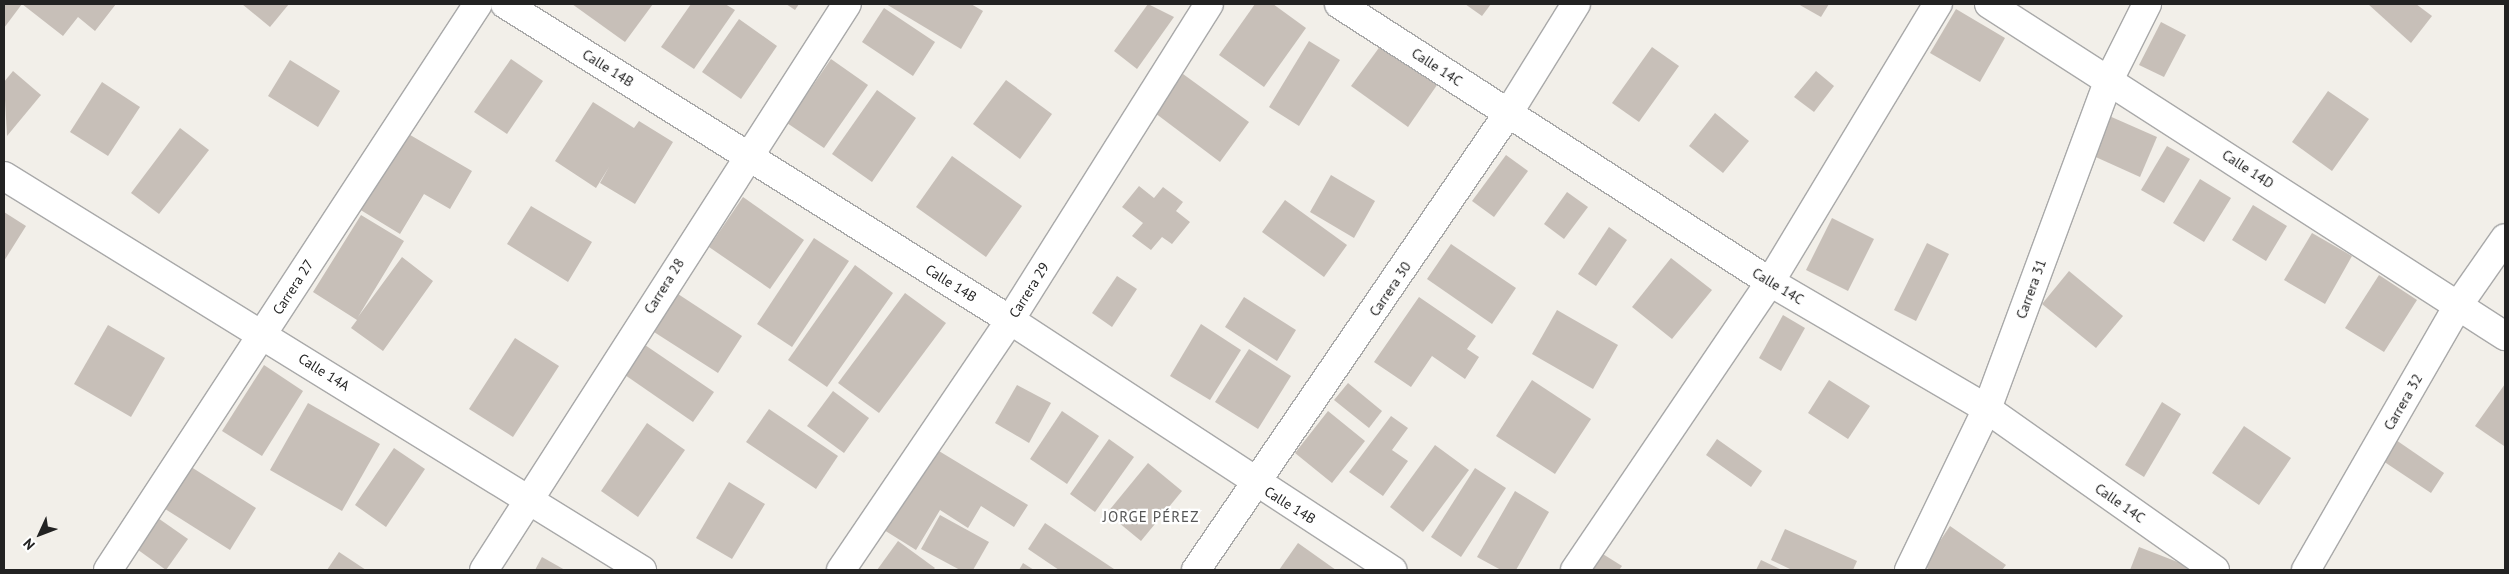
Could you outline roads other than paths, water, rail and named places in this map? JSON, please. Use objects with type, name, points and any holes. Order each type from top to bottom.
[{"type":"street","name":"Carrera 27","points":[[108,570],[478,4]]},
{"type":"street","name":"Calle 14B","points":[[505,4],[1010,320],[1258,485],[1392,570]]},
{"type":"street","name":"Carrera 28","points":[[484,570],[747,156],[847,4]]},
{"type":"street","name":"Carrera 29","points":[[841,570],[1010,320],[1209,4]]},
{"type":"street","name":"Calle 14C","points":[[1339,4],[1770,282],[1987,409],[2215,570]]},
{"type":"street","name":"Carrera 30","points":[[1196,570],[1258,485],[1509,112],[1576,4]]},
{"type":"street","points":[[1575,570],[1770,282],[1938,4]]},
{"type":"street","name":"Calle 14D","points":[[1989,4],[2459,304],[2505,336]]},
{"type":"street","name":"Carrera 31","points":[[1909,570],[1987,409],[2109,80],[2147,4]]},
{"type":"street","name":"Calle 14A","points":[[4,176],[262,333],[527,502],[642,570]]},
{"type":"street","name":"Carrera 32","points":[[2306,570],[2459,304],[2505,238]]},
{"type":"district","name":"JORGE PÉREZ","points":[[1151,517]]}]
